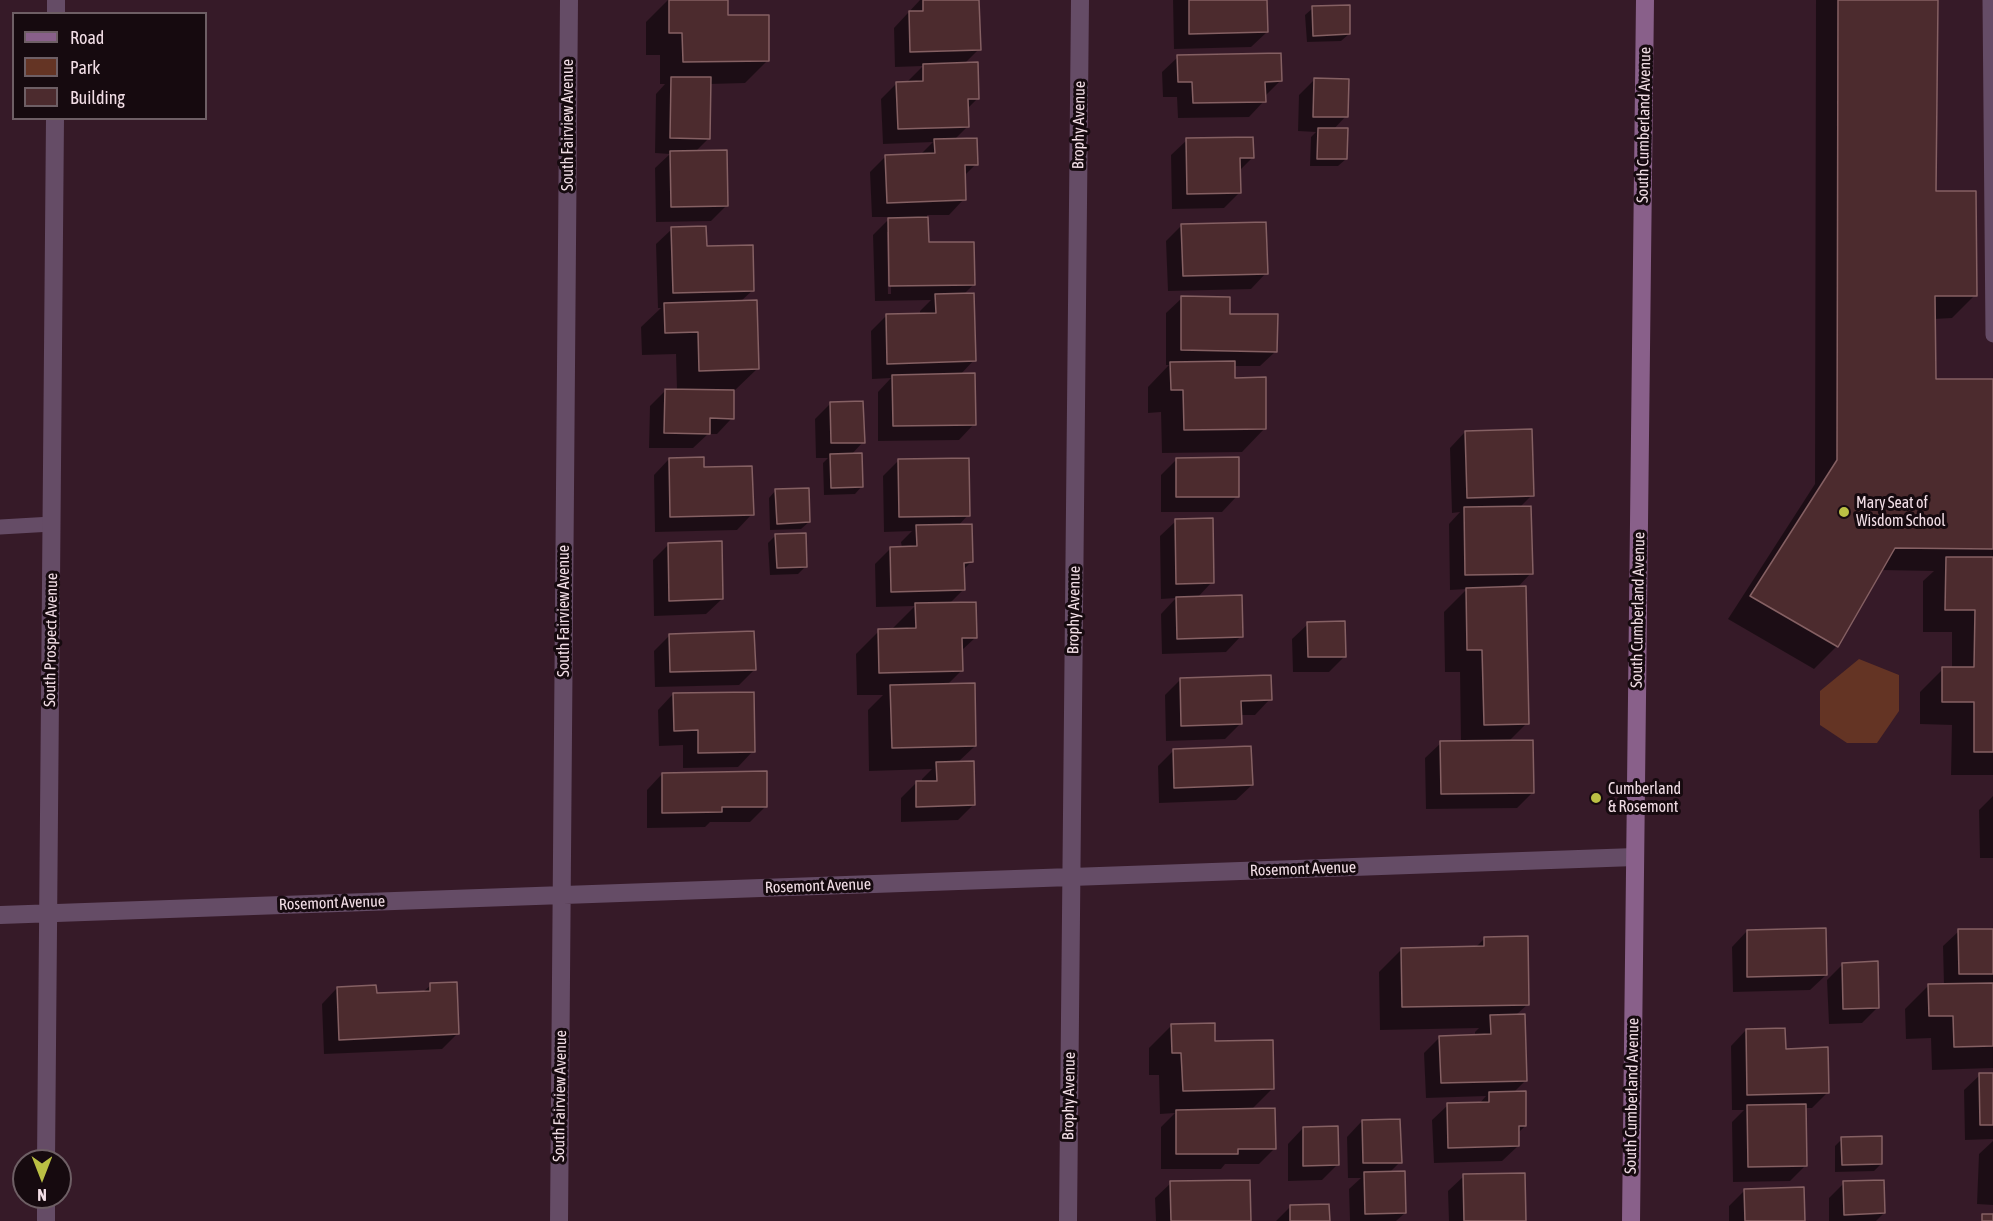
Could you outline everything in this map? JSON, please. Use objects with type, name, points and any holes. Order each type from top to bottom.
[{"type":"street","name":"South Fairview Avenue","points":[[559,1221],[569,0]]},
{"type":"street","name":"Brophy Avenue","points":[[1068,1221],[1080,0]]},
{"type":"street","name":"South Cumberland Avenue","points":[[1631,1221],[1645,0]]},
{"type":"street","name":"South Prospect Avenue","points":[[46,1149],[55,120]]},
{"type":"street","name":"Rosemont Avenue","points":[[0,915],[1635,857]]},
{"type":"lane","points":[[1990,0],[1993,335]]},
{"type":"lane","points":[[0,527],[52,524]]},
{"type":"green space","points":[[1859,659],[1899,675],[1899,711],[1877,743],[1847,743],[1820,725],[1820,691]]},
{"type":"building","points":[[669,0],[728,0],[728,15],[769,15],[769,61],[683,62],[682,33],[669,33]]},
{"type":"building","points":[[923,0],[979,0],[981,50],[910,52],[909,11],[923,11]]},
{"type":"building","points":[[1189,0],[1267,0],[1268,32],[1189,34]]},
{"type":"building","points":[[1838,0],[1938,0],[1936,191],[1976,191],[1977,296],[1935,296],[1936,379],[1993,379],[1993,549],[1895,548],[1838,647],[1750,596],[1837,460]]},
{"type":"building","points":[[1350,5],[1350,34],[1313,36],[1312,6]]},
{"type":"building","points":[[1281,53],[1282,81],[1265,82],[1266,102],[1193,103],[1192,82],[1178,82],[1177,55]]},
{"type":"building","points":[[978,62],[979,99],[968,99],[969,127],[898,129],[896,82],[923,81],[923,64]]},
{"type":"building","points":[[671,77],[711,77],[710,139],[670,138]]},
{"type":"building","points":[[1314,78],[1349,79],[1348,117],[1313,117]]},
{"type":"building","points":[[1318,128],[1348,128],[1347,159],[1317,159]]},
{"type":"building","points":[[1253,137],[1254,158],[1240,158],[1241,193],[1187,194],[1186,138]]},
{"type":"building","points":[[977,138],[978,165],[965,165],[966,200],[887,203],[885,155],[935,153],[934,139]]},
{"type":"building","points":[[727,150],[728,206],[671,207],[670,151]]},
{"type":"building","points":[[928,217],[929,242],[974,242],[975,285],[889,286],[888,218]]},
{"type":"building","points":[[1266,222],[1268,274],[1183,276],[1181,224]]},
{"type":"building","points":[[706,226],[707,246],[753,245],[754,291],[673,293],[671,227]]},
{"type":"building","points":[[974,293],[976,361],[887,364],[886,314],[936,313],[935,294]]},
{"type":"building","points":[[1181,296],[1230,297],[1230,314],[1278,314],[1277,352],[1181,350]]},
{"type":"building","points":[[757,300],[759,369],[699,371],[698,332],[665,333],[664,303]]},
{"type":"building","points":[[1235,361],[1235,378],[1266,377],[1266,429],[1184,430],[1183,390],[1171,390],[1170,362]]},
{"type":"building","points":[[975,373],[976,425],[893,426],[892,375]]},
{"type":"building","points":[[665,389],[734,390],[734,419],[710,418],[710,434],[664,433]]},
{"type":"building","points":[[863,401],[865,443],[831,443],[830,402]]},
{"type":"building","points":[[1532,429],[1534,496],[1467,498],[1465,431]]},
{"type":"building","points":[[862,453],[863,487],[831,488],[830,454]]},
{"type":"building","points":[[704,457],[704,467],[752,466],[754,515],[670,517],[669,458]]},
{"type":"building","points":[[1239,457],[1239,497],[1176,497],[1176,458]]},
{"type":"building","points":[[969,458],[970,516],[899,517],[898,459]]},
{"type":"building","points":[[809,488],[810,522],[777,524],[775,489]]},
{"type":"building","points":[[1531,506],[1533,574],[1465,575],[1464,507]]},
{"type":"building","points":[[1213,518],[1214,583],[1176,584],[1175,519]]},
{"type":"building","points":[[972,524],[973,562],[964,563],[965,590],[891,592],[890,547],[917,546],[916,525]]},
{"type":"building","points":[[806,533],[807,567],[777,568],[775,534]]},
{"type":"building","points":[[722,541],[723,599],[669,601],[668,543]]},
{"type":"building","points":[[1946,557],[1993,557],[1993,752],[1974,752],[1974,702],[1942,702],[1942,667],[1974,667],[1975,610],[1945,610]]},
{"type":"building","points":[[1526,586],[1529,724],[1484,725],[1482,650],[1467,650],[1466,588]]},
{"type":"building","points":[[1242,595],[1243,637],[1177,639],[1176,597]]},
{"type":"building","points":[[976,602],[977,638],[962,638],[963,671],[879,673],[878,629],[916,628],[915,603]]},
{"type":"building","points":[[1345,621],[1346,657],[1308,657],[1307,622]]},
{"type":"building","points":[[754,631],[756,670],[670,672],[669,634]]},
{"type":"building","points":[[1271,675],[1272,700],[1241,701],[1242,724],[1181,726],[1180,678]]},
{"type":"building","points":[[975,683],[976,746],[892,748],[890,685]]},
{"type":"building","points":[[754,692],[755,752],[698,753],[698,730],[674,731],[673,693]]},
{"type":"building","points":[[1533,740],[1534,793],[1441,794],[1440,741]]},
{"type":"building","points":[[1251,746],[1253,785],[1174,788],[1173,749]]},
{"type":"building","points":[[974,761],[975,805],[916,807],[916,781],[937,781],[936,762]]},
{"type":"building","points":[[767,771],[767,807],[722,807],[722,812],[662,813],[662,773]]},
{"type":"building","points":[[1826,928],[1827,975],[1747,977],[1747,930]]},
{"type":"building","points":[[1958,929],[1993,929],[1993,974],[1959,974]]},
{"type":"building","points":[[1528,936],[1529,1005],[1402,1007],[1401,948],[1484,946],[1484,937]]},
{"type":"building","points":[[1878,961],[1879,1008],[1843,1009],[1842,963]]},
{"type":"building","points":[[457,982],[459,1034],[339,1040],[337,987],[376,985],[377,993],[430,991],[430,983]]},
{"type":"building","points":[[1993,983],[1993,1046],[1954,1047],[1953,1016],[1929,1016],[1928,984]]},
{"type":"building","points":[[1525,1014],[1527,1081],[1441,1083],[1439,1036],[1491,1034],[1490,1015]]},
{"type":"building","points":[[1215,1023],[1215,1041],[1273,1040],[1274,1089],[1183,1091],[1181,1053],[1172,1053],[1171,1024]]},
{"type":"building","points":[[1785,1028],[1786,1049],[1828,1047],[1829,1093],[1747,1095],[1746,1029]]},
{"type":"building","points":[[1979,1073],[1993,1073],[1993,1125],[1980,1125]]},
{"type":"building","points":[[1526,1091],[1526,1126],[1519,1126],[1519,1146],[1448,1148],[1447,1103],[1489,1102],[1489,1092]]},
{"type":"building","points":[[1806,1104],[1807,1166],[1748,1167],[1747,1105]]},
{"type":"building","points":[[1275,1108],[1276,1149],[1238,1149],[1238,1154],[1176,1154],[1176,1110]]},
{"type":"building","points":[[1400,1119],[1402,1163],[1363,1163],[1362,1120]]},
{"type":"building","points":[[1338,1126],[1339,1165],[1303,1166],[1303,1127]]},
{"type":"building","points":[[1882,1136],[1882,1164],[1842,1165],[1841,1137]]},
{"type":"building","points":[[1405,1171],[1406,1213],[1365,1214],[1364,1172]]},
{"type":"building","points":[[1525,1173],[1526,1221],[1464,1221],[1463,1174]]},
{"type":"building","points":[[1250,1180],[1251,1221],[1171,1221],[1170,1181]]},
{"type":"building","points":[[1884,1180],[1885,1213],[1844,1215],[1843,1181]]},
{"type":"building","points":[[1804,1187],[1805,1221],[1745,1221],[1744,1189]]},
{"type":"building","points":[[1329,1204],[1330,1221],[1290,1221],[1290,1205]]},
{"type":"building","points":[[1982,1214],[1993,1214],[1993,1221],[1982,1221]]},
{"type":"place","name":"Mary Seat of Wisdom School","points":[[1844,512]]},
{"type":"place","name":"Cumberland & Rosemont","points":[[1596,798]]}]
